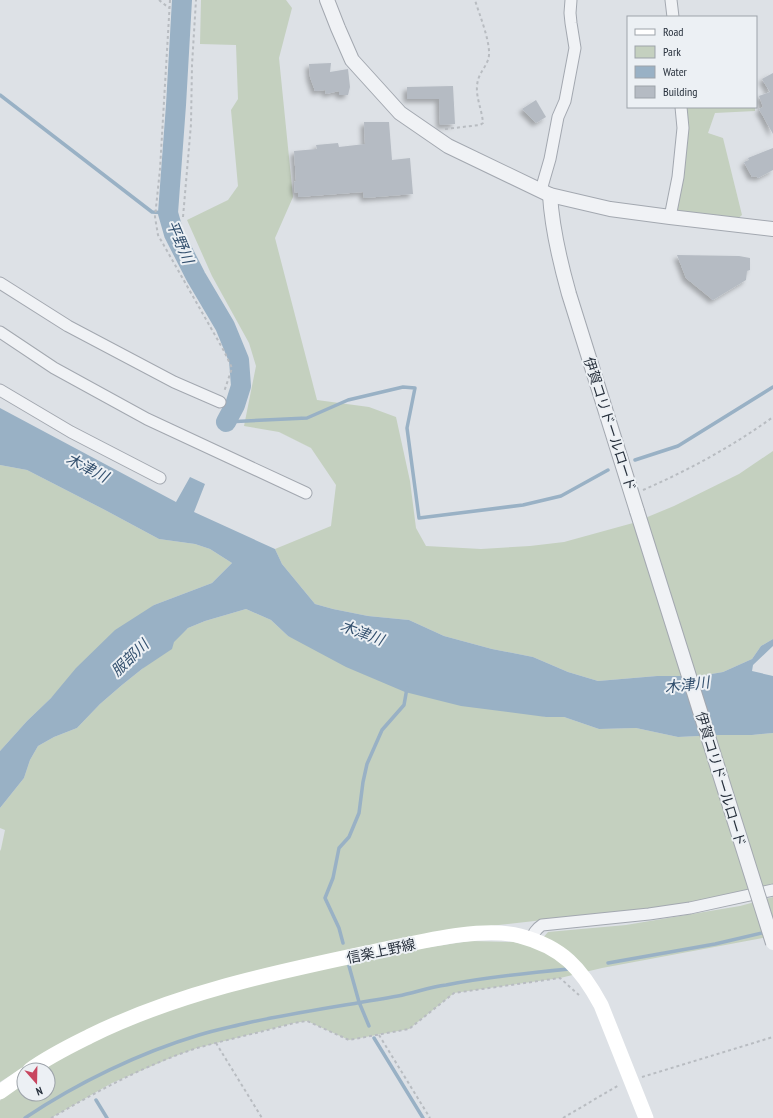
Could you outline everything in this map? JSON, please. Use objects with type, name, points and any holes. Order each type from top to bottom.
[{"type":"main road","name":"信楽上野線","points":[[42,1062],[71,1045],[119,1022],[150,1009],[190,996],[329,962],[446,938],[471,934],[492,933],[519,936],[550,946],[570,960],[582,974],[601,1004],[646,1118]]},
{"type":"main road","points":[[0,1092],[16,1080]]},
{"type":"street","points":[[328,0],[352,60],[400,113],[448,146],[545,193],[610,209],[773,229]]},
{"type":"street","points":[[545,193],[558,117],[565,101],[575,48],[570,13],[571,0]]},
{"type":"street","points":[[671,0],[673,16]]},
{"type":"street","points":[[670,217],[678,176],[683,128],[681,108]]},
{"type":"street","name":"伊賀コリドールロード","points":[[545,193],[551,210],[559,259],[568,294],[773,943]]},
{"type":"street","points":[[0,283],[68,326],[174,382],[220,402]]},
{"type":"street","points":[[0,332],[54,368],[147,419],[306,493]]},
{"type":"street","points":[[0,390],[71,432],[160,478]]},
{"type":"street","points":[[532,940],[534,933],[542,925],[690,908],[773,890]]},
{"type":"path","points":[[159,0],[169,8]]},
{"type":"path","points":[[170,0],[160,169],[155,217],[158,235],[224,351],[232,368],[220,402]]},
{"type":"path","points":[[183,217],[190,124],[196,0]]},
{"type":"path","points":[[430,134],[434,129],[480,125],[483,122],[477,96],[477,85],[479,75],[488,60],[489,51],[475,0]]},
{"type":"path","points":[[632,495],[676,475],[720,451],[773,417]]},
{"type":"path","points":[[51,1118],[119,1080],[176,1056],[197,1048],[294,1023],[307,1021],[349,1040],[379,1035],[408,1029],[454,993],[560,978],[584,999]]},
{"type":"path","points":[[379,1035],[430,1118]]},
{"type":"path","points":[[563,1118],[624,1082],[773,1037]]},
{"type":"path","points":[[216,1043],[262,1118]]},
{"type":"green space","points":[[201,0],[286,0],[292,8],[279,58],[293,197],[275,238],[317,400],[369,407],[396,417],[410,481],[416,528],[426,546],[481,549],[564,542],[633,523],[674,506],[739,474],[773,451],[773,639],[761,646],[752,659],[723,672],[700,676],[657,676],[598,681],[568,672],[533,657],[492,649],[444,636],[409,620],[368,616],[315,604],[282,564],[275,549],[331,526],[336,485],[311,448],[279,432],[244,426],[256,366],[249,343],[212,276],[187,220],[228,200],[238,186],[231,110],[238,99],[236,45],[200,44]]},
{"type":"green space","points":[[684,108],[755,108],[755,111],[715,113],[708,133],[723,138],[742,215],[736,220],[678,214],[674,208]]},
{"type":"green space","points":[[0,465],[27,470],[159,539],[195,544],[210,549],[232,563],[212,583],[154,605],[51,698],[27,721],[0,751]]},
{"type":"green space","points":[[246,609],[271,620],[288,636],[546,717],[564,717],[599,729],[636,728],[678,737],[773,733],[773,885],[730,896],[658,907],[481,927],[265,971],[33,1062],[16,1062],[16,1072],[0,1082],[0,851],[5,830],[0,828],[0,808],[24,778],[30,760],[38,746],[54,737],[77,728],[100,704],[188,628],[205,621]]},
{"type":"green space","points":[[773,897],[773,936],[602,968],[560,978],[454,993],[409,1029],[349,1040],[307,1021],[294,1023],[197,1048],[175,1056],[112,1083],[51,1118],[0,1118],[0,1101],[4,1093],[16,1085],[16,1102],[56,1102],[56,1062],[53,1062],[142,1018],[218,993],[398,952],[470,941],[514,942],[535,947],[548,932],[626,925],[740,906]]},
{"type":"water","points":[[0,408],[176,502],[190,477],[205,484],[194,512],[275,549],[282,564],[315,604],[368,616],[409,620],[444,636],[492,649],[533,657],[568,672],[598,681],[657,676],[700,676],[723,672],[752,659],[761,646],[773,639],[773,646],[753,665],[752,671],[773,676],[773,733],[678,737],[636,728],[599,729],[564,717],[546,717],[461,706],[405,692],[346,667],[288,636],[271,620],[246,609],[205,621],[188,628],[174,642],[172,649],[142,669],[122,685],[100,704],[77,728],[54,737],[38,746],[30,760],[24,778],[0,808],[0,751],[27,721],[51,698],[76,668],[115,630],[154,605],[212,583],[232,563],[210,549],[195,544],[159,539],[27,470],[0,465]]},
{"type":"building","points":[[331,63],[330,72],[348,69],[350,87],[348,95],[339,95],[339,91],[326,94],[325,90],[315,91],[310,77],[309,64]]},
{"type":"building","points":[[773,73],[773,134],[759,109],[763,107],[759,96],[770,92],[762,79]]},
{"type":"building","points":[[453,86],[455,124],[440,125],[439,99],[407,99],[407,87]]},
{"type":"building","points":[[536,100],[546,117],[536,123],[522,109]]},
{"type":"building","points":[[364,122],[389,122],[392,160],[410,158],[413,194],[364,198],[363,192],[298,197],[298,192],[295,193],[294,182],[296,181],[294,151],[317,149],[316,145],[338,143],[339,147],[365,144]]},
{"type":"building","points":[[773,148],[773,170],[758,178],[756,176],[752,177],[744,162],[749,160],[748,158]]},
{"type":"building","points":[[677,255],[739,256],[750,258],[750,270],[747,271],[746,280],[713,300],[686,278]]},
{"type":"waterway","name":"平野川","points":[[182,0],[168,213],[174,234],[196,277],[225,326],[239,360],[241,386],[235,405],[226,422]]},
{"type":"waterway","points":[[0,95],[152,212],[168,213]]},
{"type":"waterway","points":[[226,422],[307,418],[348,400],[403,387],[415,388],[407,428],[419,518],[523,505],[561,496],[608,470]]},
{"type":"waterway","points":[[635,460],[678,446],[773,387]]},
{"type":"waterway","points":[[343,943],[339,928],[325,898],[333,878],[339,848],[349,837],[359,813],[367,764],[382,730],[404,705],[407,688]]},
{"type":"waterway","points":[[608,963],[715,944],[766,932]]},
{"type":"waterway","points":[[349,966],[359,1002],[369,1026]]},
{"type":"waterway","points":[[25,1118],[45,1105],[109,1070],[176,1042],[205,1033],[266,1019],[398,996],[461,982],[569,969]]},
{"type":"waterway","points":[[374,1038],[423,1118]]},
{"type":"waterway","points":[[96,1100],[107,1118]]},
{"type":"water label","name":"木津川","points":[[87,468]]},
{"type":"water label","name":"木津川","points":[[362,633]]},
{"type":"water label","name":"服部川","points":[[130,658]]},
{"type":"water label","name":"木津川","points":[[687,685]]}]
